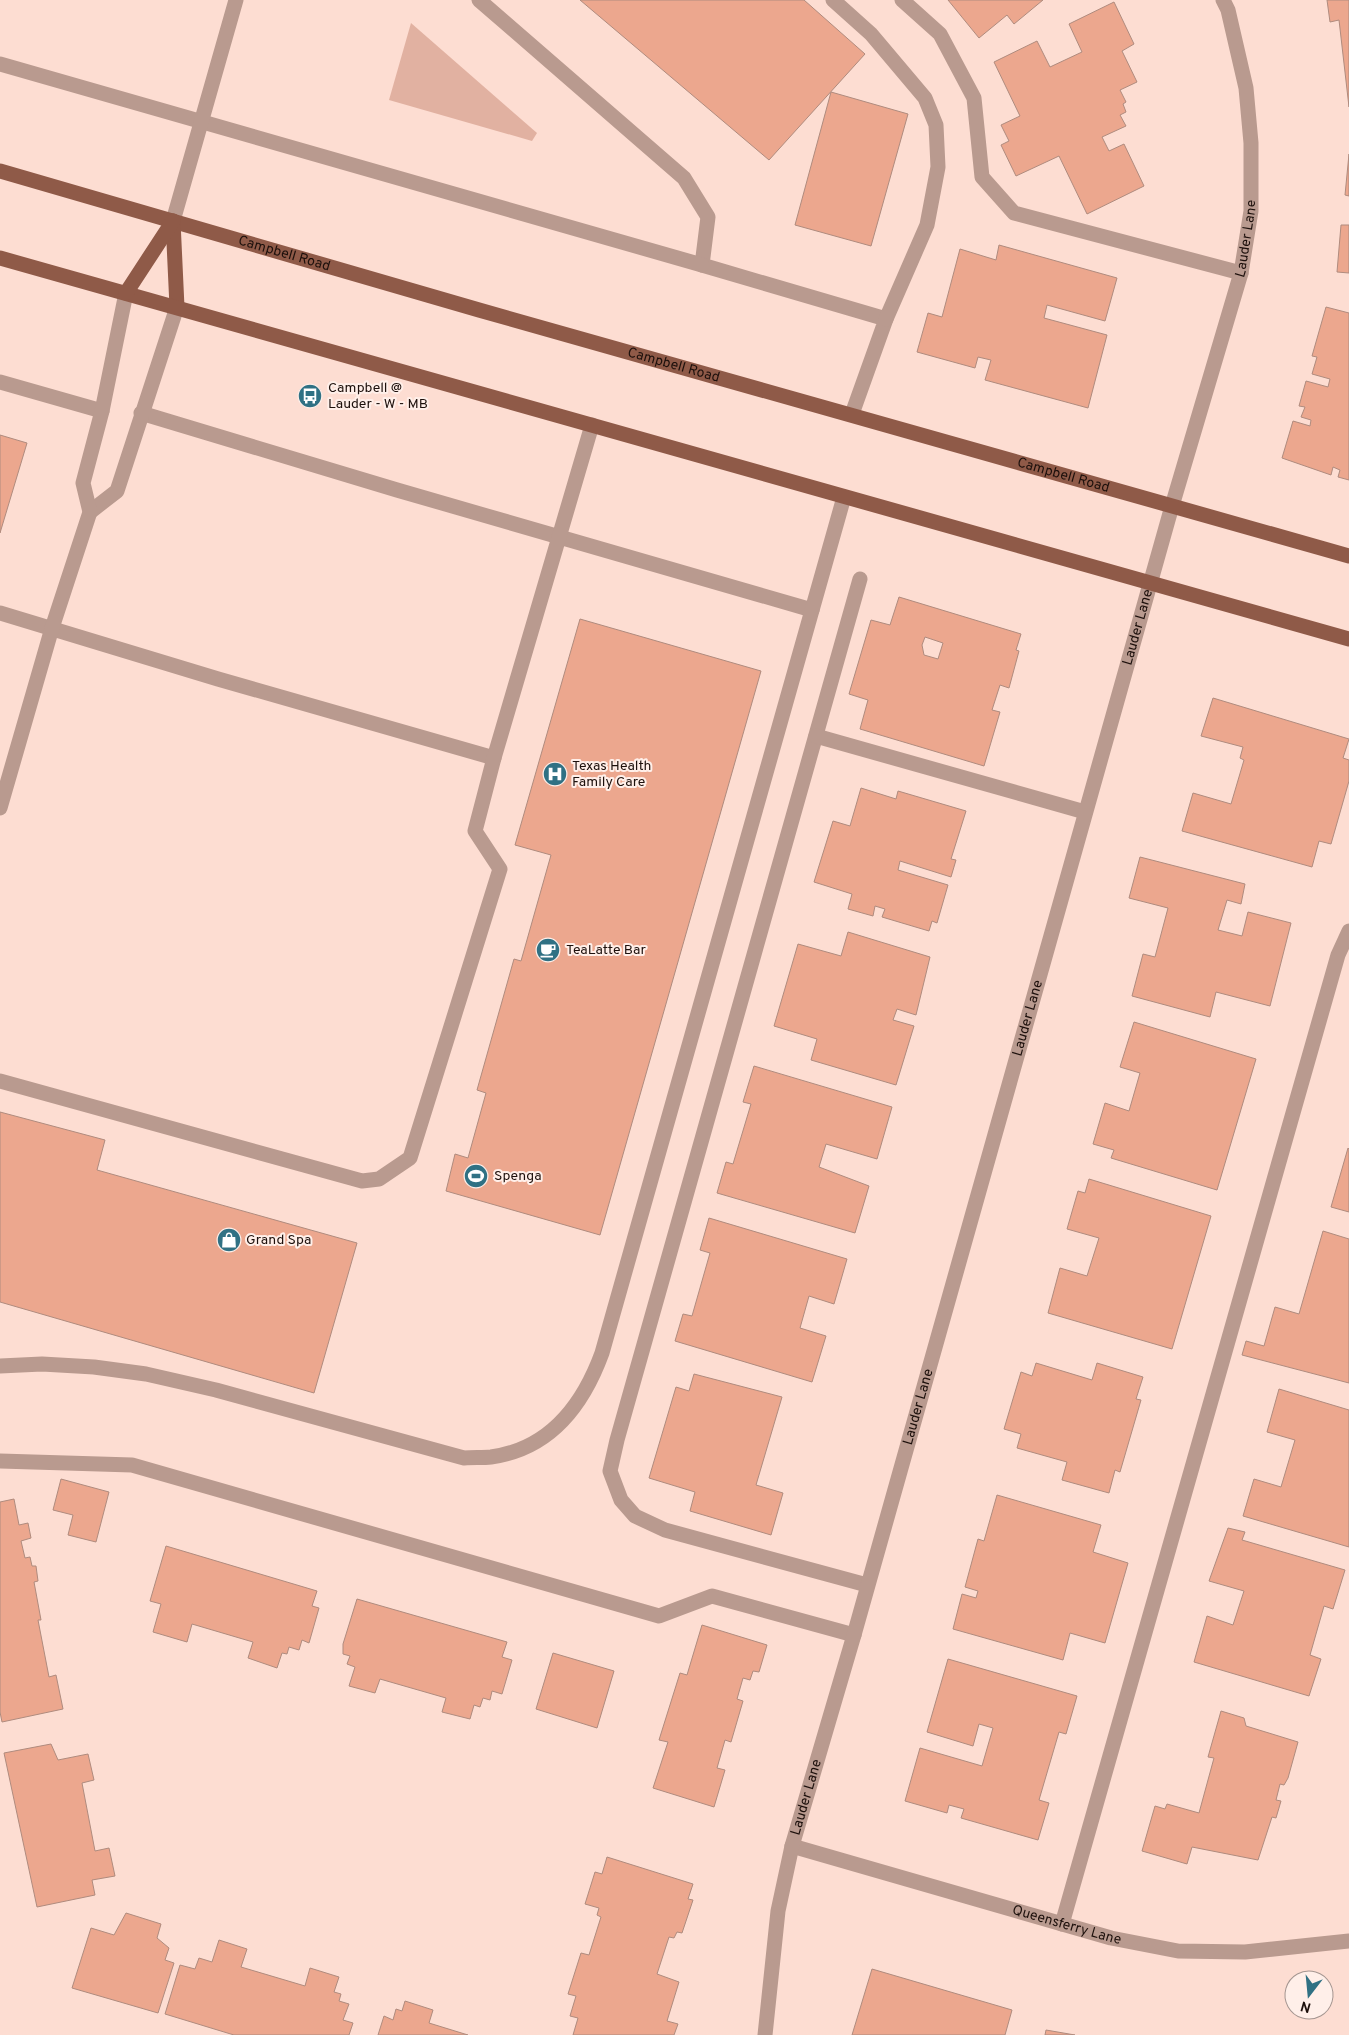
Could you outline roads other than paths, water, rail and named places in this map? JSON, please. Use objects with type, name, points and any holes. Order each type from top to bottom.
[{"type":"main road","name":"Campbell Road","points":[[0,171],[1349,556]]},
{"type":"main road","points":[[126,293],[173,221]]},
{"type":"main road","points":[[173,221],[177,307]]},
{"type":"main road","points":[[0,258],[1349,639]]},
{"type":"street","points":[[173,221],[236,0]]},
{"type":"street","points":[[479,0],[684,178],[708,217],[702,265]]},
{"type":"street","points":[[832,0],[870,34],[925,98],[936,125],[938,168],[927,225],[886,318],[852,414]]},
{"type":"street","points":[[902,0],[940,34],[974,98],[982,177],[1014,213],[1241,273]]},
{"type":"street","name":"Lauder Lane","points":[[765,2035],[778,1911],[792,1846],[854,1635],[1172,506],[1241,273],[1252,212],[1251,143],[1246,88],[1228,10],[1223,0]]},
{"type":"street","points":[[0,64],[886,318]]},
{"type":"street","points":[[0,808],[52,628],[90,512],[83,483],[102,411],[126,293]]},
{"type":"street","points":[[90,512],[117,491],[177,307]]},
{"type":"street","points":[[0,382],[102,411]]},
{"type":"street","points":[[142,413],[397,490],[812,610]]},
{"type":"street","points":[[0,1081],[362,1181],[378,1179],[410,1158],[500,869],[475,831],[494,758],[592,425]]},
{"type":"street","points":[[0,1366],[42,1364],[94,1367],[146,1374],[216,1390],[464,1458],[491,1457],[515,1451],[538,1440],[560,1423],[578,1404],[593,1378],[602,1353],[844,497]]},
{"type":"street","points":[[860,579],[610,1471],[621,1500],[634,1516],[657,1526],[868,1585]]},
{"type":"street","points":[[0,613],[494,758]]},
{"type":"street","points":[[816,736],[1085,812]]},
{"type":"street","points":[[1062,1924],[1338,955],[1349,931]]},
{"type":"street","points":[[0,1461],[132,1464],[659,1616],[712,1596],[854,1635]]},
{"type":"street","name":"Queensferry Lane","points":[[792,1846],[1111,1938],[1178,1951],[1245,1952],[1349,1941]]},
{"type":"place","name":"Campbell @ Lauder - W - MB","points":[[310,396]]},
{"type":"place","name":"Texas Health Family Care","points":[[555,774]]},
{"type":"place","name":"TeaLatte Bar","points":[[548,950]]},
{"type":"place","name":"Spenga","points":[[476,1176]]},
{"type":"place","name":"Grand Spa","points":[[229,1240]]}]
